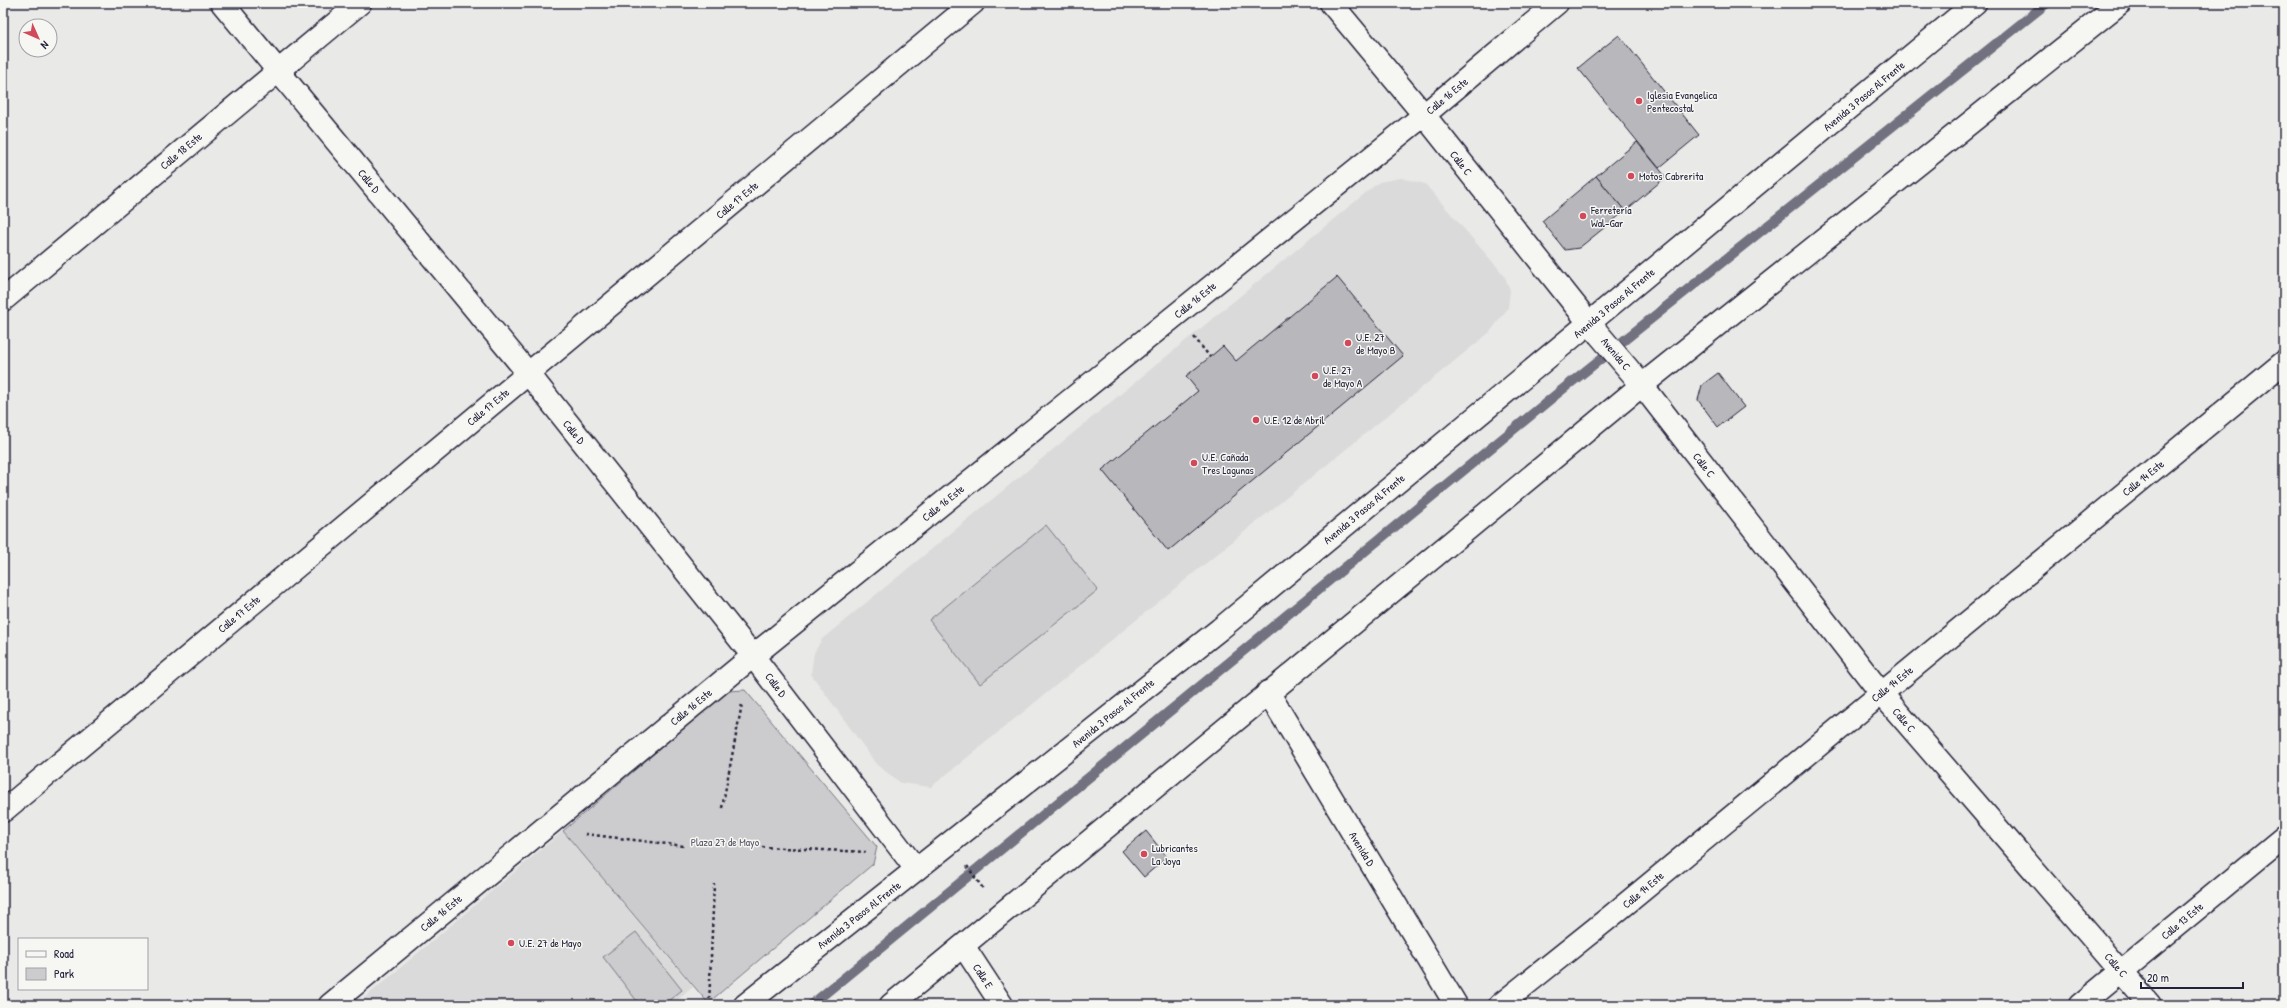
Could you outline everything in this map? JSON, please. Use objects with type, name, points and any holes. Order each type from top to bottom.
[{"type":"street","name":"Calle D","points":[[222,3],[528,374],[753,656],[916,869]]},
{"type":"street","name":"Calle 18 Este","points":[[3,300],[360,3]]},
{"type":"street","name":"Calle 17 Este","points":[[3,811],[973,3]]},
{"type":"street","name":"Calle C","points":[[1331,3],[1424,115],[1594,329]]},
{"type":"street","name":"Calle 16 Este","points":[[330,1005],[753,656],[1424,115],[1557,3]]},
{"type":"street","name":"Avenida 3 Pasos Al Frente","points":[[745,1005],[1220,629],[1594,329],[1976,3]]},
{"type":"street","points":[[891,1005],[964,947],[1268,692],[1642,385],[2120,3]]},
{"type":"street","name":"Avenida C","points":[[1594,329],[1642,385]]},
{"type":"street","name":"Calle 14 Este","points":[[1500,1005],[2284,362]]},
{"type":"street","name":"Calle C","points":[[1642,385],[1881,693],[2150,1005]]},
{"type":"street","name":"Avenida D","points":[[1268,692],[1456,1005]]},
{"type":"street","name":"Calle 13 Este","points":[[2080,1005],[2122,972],[2284,837]]},
{"type":"street","name":"Calle E","points":[[964,947],[1002,1005]]},
{"type":"path","points":[[722,808],[753,656]]},
{"type":"path","points":[[553,821],[563,831],[684,846]]},
{"type":"path","points":[[762,847],[868,852]]},
{"type":"path","points":[[966,864],[987,894]]},
{"type":"path","points":[[709,1005],[714,884]]},
{"type":"shaded area","points":[[1401,178],[1425,184],[1504,275],[1510,290],[1508,308],[1490,332],[931,787],[901,783],[877,765],[811,674],[814,653],[822,639],[1379,182]]},
{"type":"shaded area","points":[[563,831],[693,987],[671,1005],[356,1005]]},
{"type":"green space","points":[[1046,525],[1098,590],[980,684],[929,620]]},
{"type":"green space","name":"Plaza 27 de Mayo","points":[[745,690],[877,847],[873,864],[708,1003],[563,831],[728,691]]},
{"type":"green space","points":[[636,932],[682,990],[663,1005],[640,1005],[603,957]]},
{"type":"building","name":"Iglesia Evangelica Pentecostal","points":[[1619,35],[1699,135],[1659,168],[1578,68]]},
{"type":"building","name":"Motos Cabrerita","points":[[1637,142],[1666,177],[1625,211],[1596,176]]},
{"type":"building","name":"Ferretería Wal-Gar","points":[[1596,176],[1625,211],[1579,248],[1565,250],[1542,221]]},
{"type":"building","points":[[1337,277],[1403,356],[1168,551],[1102,470],[1198,391],[1186,376],[1223,346],[1236,361]]},
{"type":"building","points":[[1718,373],[1744,407],[1718,427],[1698,400],[1702,385]]},
{"type":"building","name":"Lubricantes La Joya","points":[[1146,831],[1167,857],[1144,877],[1122,851]]},
{"type":"waterway","points":[[811,1005],[1558,393],[2047,3]]},
{"type":"place","name":"Iglesia Evangelica Pentecostal","points":[[1639,101]]},
{"type":"place","name":"Motos Cabrerita","points":[[1631,176]]},
{"type":"place","name":"Ferretería Wal-Gar","points":[[1583,216]]},
{"type":"place","name":"U.E. 27 de Mayo B","points":[[1348,343]]},
{"type":"place","name":"U.E. 27 de Mayo A","points":[[1315,376]]},
{"type":"place","name":"U.E. 12 de Abril","points":[[1256,420]]},
{"type":"place","name":"U.E. Cañada Tres Lagunas","points":[[1194,463]]},
{"type":"place","name":"Lubricantes La Joya","points":[[1144,854]]},
{"type":"place","name":"U.E. 27 de Mayo","points":[[511,943]]}]
